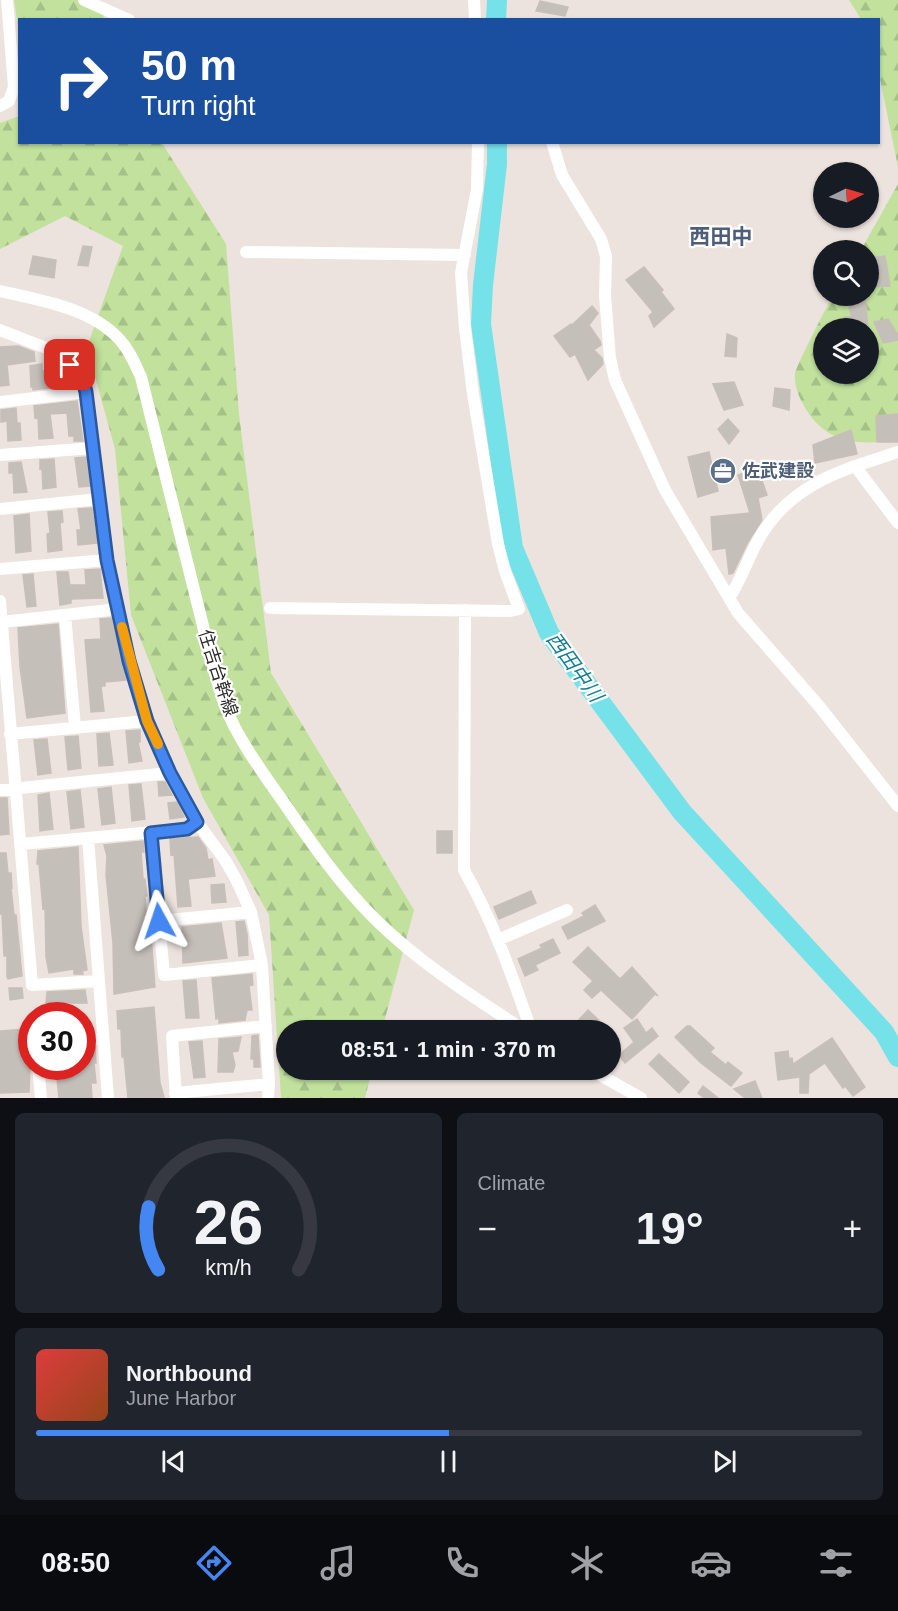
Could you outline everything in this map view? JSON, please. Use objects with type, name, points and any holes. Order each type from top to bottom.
[{"type":"street","points":[[0,106],[9,101],[14,87],[7,0]]},
{"type":"street","points":[[84,0],[124,18]]},
{"type":"street","points":[[474,0],[475,18]]},
{"type":"street","points":[[270,608],[509,611],[519,609],[498,544],[473,394],[461,273],[477,189],[478,144]]},
{"type":"street","points":[[553,144],[562,175],[601,239],[606,256],[605,296],[610,358],[615,380],[664,490],[738,613],[819,706],[898,806]]},
{"type":"street","points":[[246,252],[465,255]]},
{"type":"street","name":"住吉台幹線","points":[[0,291],[40,300],[85,316],[103,326],[120,340],[133,358],[141,377],[212,662],[225,706],[246,745],[329,868],[375,919],[420,958],[509,1020]]},
{"type":"street","points":[[0,330],[54,351],[83,380],[94,448],[107,560],[129,661],[147,721],[170,773],[197,822],[225,860],[251,912],[262,966],[268,1098]]},
{"type":"street","points":[[0,402],[86,392]]},
{"type":"street","points":[[0,455],[94,448]]},
{"type":"street","points":[[729,598],[740,582],[760,536],[772,519],[790,501],[810,485],[828,476],[898,452]]},
{"type":"street","points":[[855,466],[898,523]]},
{"type":"street","points":[[0,509],[99,499]]},
{"type":"street","points":[[0,569],[107,560]]},
{"type":"street","points":[[0,601],[32,986],[98,981]]},
{"type":"street","points":[[2,622],[118,609]]},
{"type":"street","points":[[465,610],[464,870],[498,940],[528,1020]]},
{"type":"street","points":[[65,615],[75,727]]},
{"type":"street","points":[[10,734],[147,721]]},
{"type":"street","points":[[0,790],[170,773]]},
{"type":"street","points":[[21,844],[187,829],[197,822]]},
{"type":"street","points":[[151,833],[164,975],[262,966]]},
{"type":"street","points":[[88,838],[108,1098]]},
{"type":"street","points":[[498,940],[567,910]]},
{"type":"street","points":[[159,921],[251,912]]},
{"type":"street","points":[[266,1026],[172,1035],[176,1095],[269,1084]]},
{"type":"street","points":[[96,1039],[103,1038]]},
{"type":"street","points":[[39,1080],[41,1098]]},
{"type":"street","points":[[609,1080],[641,1098]]},
{"type":"green space","points":[[14,0],[100,0],[104,18],[18,18],[18,26]]},
{"type":"green space","points":[[849,0],[898,0],[898,167],[880,79],[880,18],[860,18]]},
{"type":"green space","points":[[18,116],[18,144],[163,144],[226,244],[239,414],[271,673],[414,910],[385,1020],[276,1022],[269,915],[203,798],[131,615],[115,449],[87,347],[123,246],[65,216],[0,249],[0,123]]},
{"type":"green space","points":[[898,184],[898,439],[856,442],[843,439],[821,427],[811,417],[798,393],[795,374],[813,334],[813,384],[879,384],[879,318],[821,318],[828,306],[879,306],[879,240],[867,240],[873,228],[879,228],[879,218]]},
{"type":"green space","points":[[280,1080],[370,1080],[365,1098],[281,1098]]},
{"type":"building","points":[[540,1],[568,7],[565,16],[536,11]]},
{"type":"building","points":[[83,246],[92,247],[88,266],[78,265]]},
{"type":"building","points":[[33,256],[56,260],[54,278],[29,274]]},
{"type":"building","points":[[885,256],[890,286],[879,286],[879,257]]},
{"type":"building","points":[[644,267],[663,290],[661,292],[674,309],[654,327],[649,316],[653,312],[626,280]]},
{"type":"building","points":[[592,306],[598,313],[589,325],[600,341],[601,345],[594,350],[602,358],[603,364],[588,380],[575,354],[570,357],[554,336],[572,325]]},
{"type":"building","points":[[848,306],[866,306],[867,318],[844,318],[852,317]]},
{"type":"building","points":[[888,319],[898,335],[898,340],[883,343],[879,334],[879,321]]},
{"type":"building","points":[[727,334],[737,338],[736,357],[725,356]]},
{"type":"building","points":[[18,346],[34,352],[35,361],[7,365],[9,385],[0,386],[0,347]]},
{"type":"building","points":[[42,364],[42,371],[61,370],[71,380],[72,385],[33,390],[30,366]]},
{"type":"building","points":[[734,382],[743,405],[724,410],[713,384]]},
{"type":"building","points":[[775,388],[790,390],[789,410],[773,406]]},
{"type":"building","points":[[77,401],[83,441],[74,441],[74,436],[69,436],[67,413],[50,414],[53,438],[39,439],[38,417],[35,418],[34,406]]},
{"type":"building","points":[[16,408],[21,440],[8,441],[7,421],[1,422],[1,410]]},
{"type":"building","points":[[898,414],[898,442],[877,442],[876,416]]},
{"type":"building","points":[[728,419],[739,431],[729,444],[718,429]]},
{"type":"building","points":[[851,430],[857,454],[815,463],[813,445]]},
{"type":"building","points":[[709,452],[718,491],[698,497],[688,457]]},
{"type":"building","points":[[87,457],[90,486],[79,487],[75,458]]},
{"type":"building","points":[[54,459],[56,487],[43,489],[40,460]]},
{"type":"building","points":[[21,462],[27,492],[14,493],[13,473],[9,473],[9,463]]},
{"type":"building","points":[[758,469],[767,495],[758,498],[762,520],[733,573],[729,574],[726,548],[713,550],[711,517],[750,513],[738,475]]},
{"type":"building","points":[[92,508],[97,543],[78,545],[77,530],[81,530],[78,509]]},
{"type":"building","points":[[62,511],[63,522],[60,523],[62,550],[48,552],[47,534],[50,533],[48,512]]},
{"type":"building","points":[[29,514],[31,551],[16,553],[14,516]]},
{"type":"building","points":[[100,569],[103,598],[71,599],[71,603],[60,605],[57,572],[68,572],[70,585],[86,585],[85,570]]},
{"type":"building","points":[[33,574],[36,606],[27,607],[23,575]]},
{"type":"building","points":[[111,618],[126,680],[105,682],[105,686],[101,686],[104,711],[91,712],[85,640],[101,639],[100,619]]},
{"type":"building","points":[[58,624],[65,713],[27,718],[20,667],[18,628]]},
{"type":"building","points":[[140,730],[140,742],[138,742],[142,761],[129,763],[126,731]]},
{"type":"building","points":[[109,733],[113,765],[99,766],[97,734]]},
{"type":"building","points":[[78,736],[81,768],[68,770],[65,737]]},
{"type":"building","points":[[47,739],[51,773],[38,775],[34,740]]},
{"type":"building","points":[[158,782],[165,782],[172,795],[159,796]]},
{"type":"building","points":[[141,784],[145,819],[132,821],[129,785]]},
{"type":"building","points":[[111,787],[115,823],[102,825],[98,789]]},
{"type":"building","points":[[80,790],[84,827],[71,829],[67,792]]},
{"type":"building","points":[[49,793],[53,829],[40,831],[38,795]]},
{"type":"building","points":[[0,798],[7,798],[9,834],[0,835]]},
{"type":"building","points":[[177,802],[184,817],[170,819],[168,803]]},
{"type":"building","points":[[437,831],[452,831],[452,853],[437,853]]},
{"type":"building","points":[[198,837],[206,848],[208,860],[212,859],[215,876],[188,879],[191,906],[178,907],[174,854],[171,855],[170,839]]},
{"type":"building","points":[[143,841],[144,852],[141,852],[143,879],[145,879],[147,896],[145,896],[147,923],[150,923],[155,987],[114,994],[113,943],[106,875],[107,856],[104,845]]},
{"type":"building","points":[[78,847],[81,926],[87,970],[82,971],[83,974],[74,974],[74,969],[49,973],[46,957],[45,908],[43,909],[39,864],[37,864],[38,851]]},
{"type":"building","points":[[0,853],[6,853],[8,873],[11,873],[22,976],[8,979],[7,956],[4,956],[2,914],[0,914]]},
{"type":"building","points":[[224,884],[226,902],[212,903],[211,885]]},
{"type":"building","points":[[531,891],[536,903],[499,919],[494,907]]},
{"type":"building","points":[[595,905],[605,921],[568,939],[562,927],[584,916],[582,913]]},
{"type":"building","points":[[244,921],[248,955],[239,956],[236,922]]},
{"type":"building","points":[[221,923],[227,958],[183,963],[182,927]]},
{"type":"building","points":[[553,939],[560,953],[535,965],[538,970],[525,976],[518,959],[542,948],[540,945]]},
{"type":"building","points":[[588,947],[620,979],[632,967],[658,996],[655,994],[632,1019],[601,990],[592,998],[584,990],[593,981],[573,962]]},
{"type":"building","points":[[252,974],[253,985],[249,986],[252,1010],[247,1010],[245,1020],[219,1023],[219,1018],[216,1019],[212,978]]},
{"type":"building","points":[[196,980],[199,1018],[186,1018],[183,981]]},
{"type":"building","points":[[9,988],[22,988],[23,998],[10,1000]]},
{"type":"building","points":[[85,990],[87,1002],[46,1002],[47,992]]},
{"type":"building","points":[[154,1007],[160,1083],[164,1097],[128,1098],[117,1011]]},
{"type":"building","points":[[588,1010],[598,1020],[579,1020]]},
{"type":"building","points":[[637,1019],[646,1033],[652,1028],[658,1036],[625,1063],[621,1053],[634,1042],[624,1028]]},
{"type":"building","points":[[690,1026],[714,1048],[710,1052],[726,1065],[728,1062],[742,1073],[731,1086],[701,1063],[675,1037]]},
{"type":"building","points":[[18,1030],[18,1080],[29,1080],[29,1092],[0,1093],[0,1031]]},
{"type":"building","points":[[258,1035],[260,1067],[254,1067],[254,1059],[251,1059],[252,1036]]},
{"type":"building","points":[[241,1037],[238,1051],[232,1052],[235,1065],[233,1072],[218,1072],[219,1039]]},
{"type":"building","points":[[832,1038],[865,1087],[853,1096],[845,1086],[843,1088],[825,1063],[809,1074],[808,1093],[800,1093],[800,1077],[778,1080],[775,1053],[788,1051],[789,1059],[792,1058],[793,1064]]},
{"type":"building","points":[[202,1041],[205,1077],[194,1078],[189,1042]]},
{"type":"building","points":[[659,1054],[689,1082],[679,1093],[649,1064]]},
{"type":"building","points":[[57,1080],[96,1080],[96,1083],[91,1083],[92,1098],[59,1098]]},
{"type":"building","points":[[755,1081],[762,1098],[745,1098],[734,1089]]},
{"type":"building","points":[[703,1086],[718,1098],[704,1098],[698,1093]]},
{"type":"waterway","name":"西田中川","points":[[496,18],[497,0]]},
{"type":"waterway","name":"西田中川","points":[[497,144],[481,324],[513,548],[549,633],[682,812],[884,1032],[898,1057]]},
{"type":"slow traffic","points":[[122,627],[129,661],[147,721],[158,744]]},
{"type":"place","name":"佐武建設","points":[[723,471]]},
{"type":"district","name":"西田中","points":[[721,237]]},
{"type":"route","points":[[70,365],[83,380],[86,392],[107,560],[129,661],[147,721],[170,773],[197,822],[187,829],[151,833],[159,921]]}]
